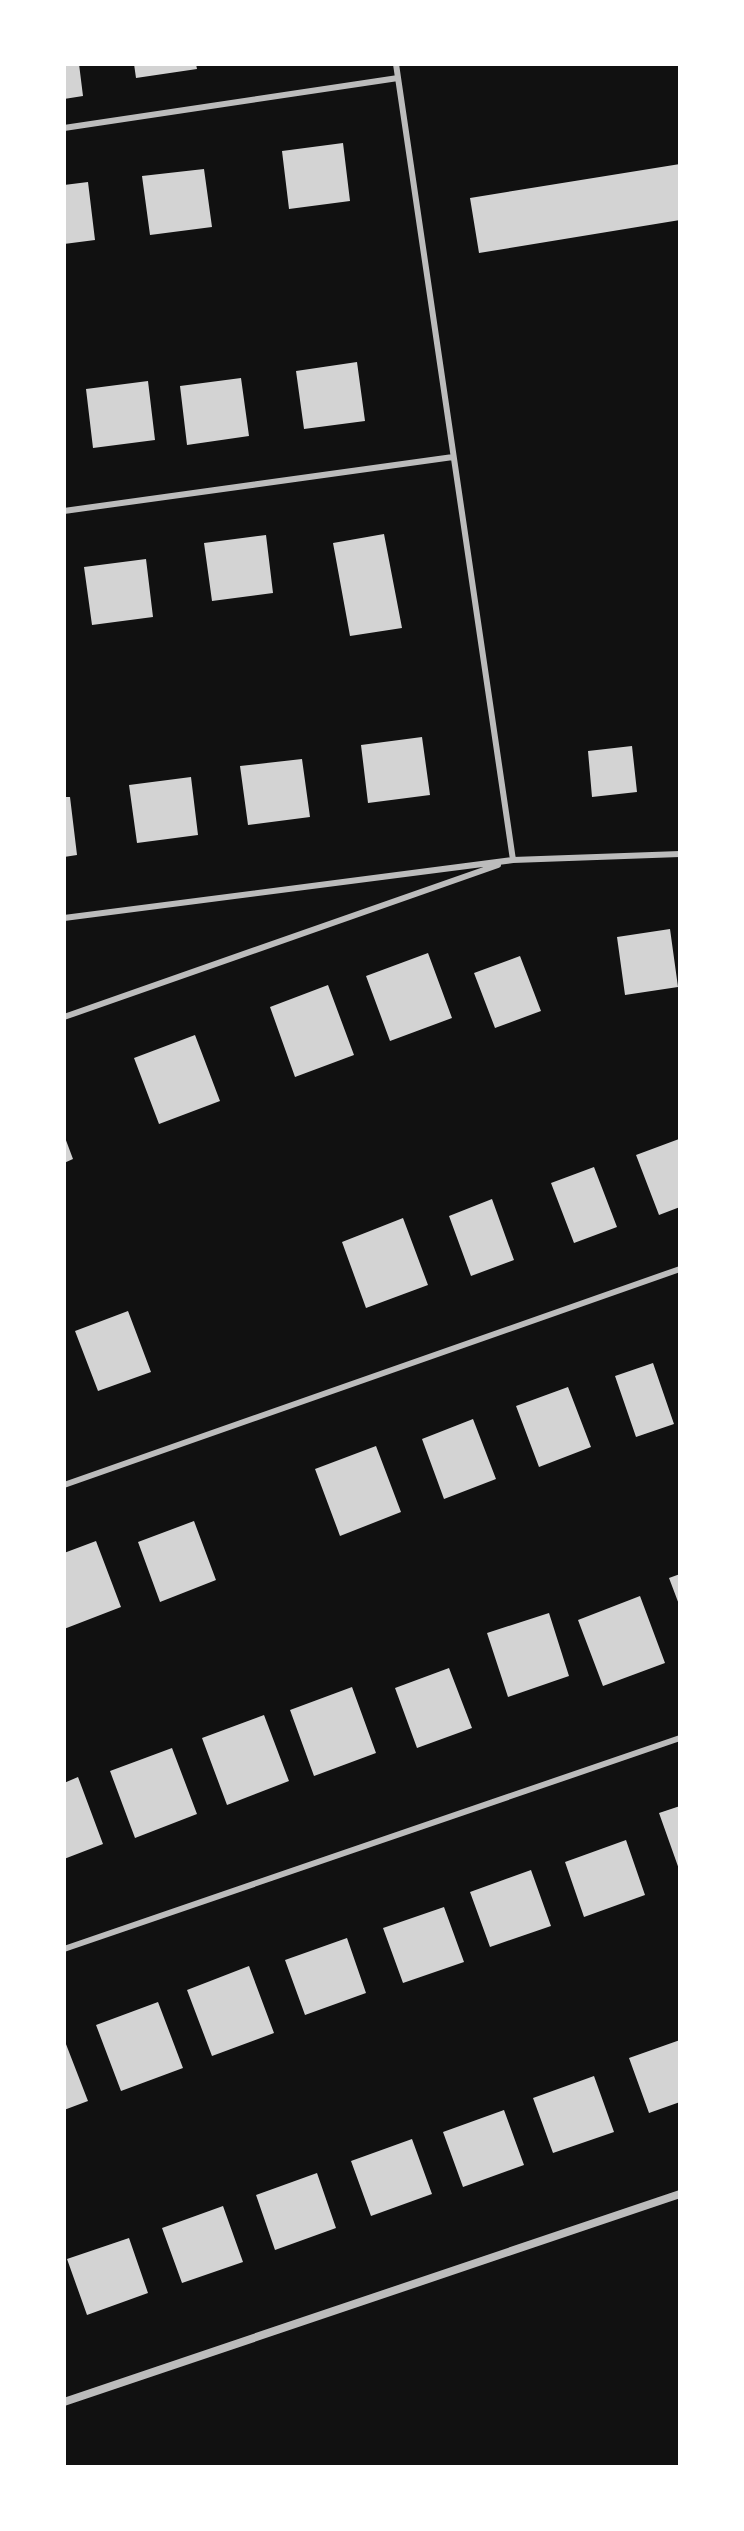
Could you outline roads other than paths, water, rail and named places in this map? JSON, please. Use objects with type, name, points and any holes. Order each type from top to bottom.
[{"type":"street","points":[[64,2402],[680,2194]]},
{"type":"lane","points":[[396,64],[513,860]]},
{"type":"lane","points":[[64,128],[398,78]]},
{"type":"lane","points":[[64,511],[453,457]]},
{"type":"lane","points":[[64,918],[513,860],[680,854]]},
{"type":"lane","points":[[64,1017],[513,860]]},
{"type":"lane","points":[[64,1485],[680,1269]]},
{"type":"lane","points":[[64,1949],[680,1738]]}]
